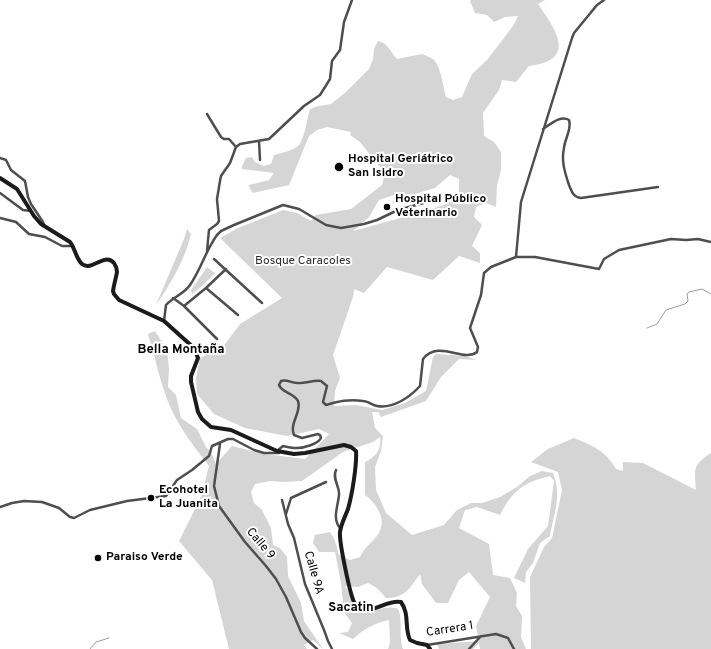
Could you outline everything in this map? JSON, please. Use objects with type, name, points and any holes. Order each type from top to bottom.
[{"type":"main road","points":[[0,178],[17,189],[32,212],[44,226],[67,239],[73,246],[80,263],[89,266],[103,260],[110,260],[114,262],[117,270],[114,287],[114,294],[116,297],[124,303],[164,321],[194,348],[198,358],[191,376],[191,382],[198,412],[202,419],[211,427],[231,430],[278,451],[294,454],[344,445],[351,447],[356,451],[356,468],[350,500],[341,528],[340,540],[345,569],[355,605],[366,609],[380,607],[394,601],[401,602],[406,611],[409,637],[413,642],[427,648]]},
{"type":"street","points":[[207,253],[209,230],[219,221],[217,199],[221,176],[230,163],[236,147],[240,144],[269,139],[304,106],[320,95],[330,79],[330,65],[340,50],[344,22],[352,0]]},
{"type":"street","points":[[516,257],[521,202],[574,34],[597,5],[604,0]]},
{"type":"street","points":[[207,114],[220,137],[229,139],[236,147]]},
{"type":"street","points":[[543,129],[562,118],[569,120],[570,127],[564,146],[563,158],[565,171],[572,193],[576,197],[581,198],[658,187]]},
{"type":"street","points":[[259,141],[260,160]]},
{"type":"street","points":[[0,158],[6,160],[11,170],[26,181],[28,197],[31,204],[44,222],[44,226]]},
{"type":"street","points":[[0,193],[23,210],[32,212]]},
{"type":"street","points":[[164,321],[166,305],[173,298],[186,290],[190,285],[213,240],[221,231],[283,205],[299,210],[326,226],[341,228],[364,224],[377,220],[398,210],[438,199]]},
{"type":"street","points":[[0,218],[16,222],[28,234],[45,237],[62,246],[73,246]]},
{"type":"street","points":[[278,451],[283,446],[294,448],[303,447],[319,441],[321,438],[318,434],[302,438],[294,435],[292,427],[298,409],[298,402],[293,396],[280,388],[279,385],[281,381],[286,380],[299,384],[311,381],[321,381],[326,386],[323,402],[326,405],[341,400],[364,401],[377,406],[386,407],[397,403],[420,386],[423,358],[430,352],[439,350],[470,355],[477,352],[478,347],[470,328],[481,295],[484,273],[491,267],[516,257],[535,257],[599,269],[604,259],[619,250],[671,239],[698,239],[711,242]]},
{"type":"street","points":[[214,259],[262,303]]},
{"type":"street","points":[[184,306],[226,269]]},
{"type":"street","points":[[206,288],[238,315]]},
{"type":"street","points":[[173,298],[184,306],[218,339]]},
{"type":"street","points":[[0,506],[24,501],[42,502],[59,508],[70,518],[74,518],[90,510],[127,501],[163,497],[169,494],[177,480],[209,456],[212,446],[228,439],[238,440],[254,450],[264,453],[294,454]]},
{"type":"street","name":"Calle 9","points":[[220,443],[214,486],[219,506],[245,542],[276,579],[286,597],[301,632],[317,649]]},
{"type":"street","points":[[336,470],[334,476],[339,493],[336,521],[341,528]]},
{"type":"street","points":[[286,514],[291,498],[326,482]]},
{"type":"street","name":"Calle 9A","points":[[282,500],[294,538],[305,584],[332,649]]},
{"type":"street","name":"Carrera 1","points":[[427,648],[496,634],[508,638],[514,649]]},
{"type":"street","points":[[470,649],[482,636]]},
{"type":"green space","name":"Bosque Caracoles","points":[[545,0],[538,4],[556,33],[559,42],[558,51],[554,57],[544,63],[529,66],[516,82],[502,80],[499,90],[483,113],[484,136],[494,142],[501,152],[501,170],[497,185],[496,207],[486,203],[476,207],[474,217],[482,225],[472,246],[480,253],[480,263],[459,256],[433,280],[387,267],[364,293],[354,289],[353,297],[333,355],[340,378],[335,391],[334,406],[356,405],[382,410],[405,403],[426,391],[433,357],[436,354],[466,356],[476,360],[459,359],[441,377],[426,401],[381,417],[378,412],[372,412],[375,428],[383,436],[381,451],[375,467],[376,490],[386,513],[412,535],[444,525],[457,510],[471,503],[482,503],[500,497],[517,487],[530,476],[542,471],[553,473],[556,481],[557,497],[550,536],[540,543],[533,563],[526,572],[525,583],[514,578],[528,549],[548,526],[554,481],[550,476],[533,481],[520,489],[509,500],[500,515],[477,507],[465,510],[459,528],[489,544],[493,575],[510,578],[517,593],[516,606],[522,616],[521,637],[526,649],[480,649],[479,643],[473,649],[439,649],[437,644],[479,641],[476,626],[490,597],[469,572],[459,580],[448,603],[436,603],[422,584],[420,574],[406,592],[392,598],[386,598],[377,588],[368,583],[358,587],[345,586],[355,608],[365,611],[391,607],[397,608],[400,616],[403,649],[388,649],[390,642],[389,620],[370,627],[353,639],[339,633],[348,632],[352,623],[344,612],[341,583],[335,552],[319,552],[313,543],[315,535],[330,532],[334,538],[339,555],[350,560],[360,557],[364,550],[379,533],[382,522],[381,517],[373,502],[365,495],[365,462],[372,458],[379,449],[380,437],[373,442],[343,452],[302,481],[270,481],[255,484],[251,492],[254,503],[262,510],[271,528],[273,545],[280,548],[287,557],[288,576],[301,603],[304,621],[323,649],[313,640],[304,645],[307,649],[229,649],[212,580],[179,541],[201,497],[209,466],[187,436],[169,404],[148,334],[155,331],[167,350],[169,369],[168,387],[176,395],[181,418],[197,429],[206,447],[211,452],[216,464],[232,446],[264,454],[305,459],[329,434],[319,429],[287,436],[245,428],[214,414],[197,394],[196,378],[200,358],[223,347],[240,324],[282,298],[220,238],[238,228],[283,210],[297,213],[311,221],[316,215],[351,209],[382,185],[385,173],[360,142],[350,135],[351,132],[327,127],[317,130],[309,136],[289,185],[253,193],[249,185],[269,180],[274,173],[242,169],[242,166],[246,158],[252,157],[255,162],[264,166],[271,164],[274,155],[296,148],[304,134],[310,109],[331,104],[346,92],[369,69],[373,59],[374,49],[378,41],[387,46],[397,59],[422,54],[433,59],[440,72],[446,97],[453,100],[462,97],[472,74],[487,60],[513,26],[518,16],[505,17],[494,22],[487,15],[475,13],[470,1]],"holes":[[[450,175],[459,179],[459,195],[444,205],[353,231],[369,217],[379,200],[394,195],[408,196],[435,188]]]},
{"type":"green space","points":[[187,229],[191,234],[185,253],[172,280],[156,305],[184,239]]},
{"type":"green space","points":[[207,267],[215,273],[192,294],[191,290]]},
{"type":"green space","points":[[574,438],[598,449],[607,457],[616,469],[623,471],[623,462],[643,463],[696,490],[695,472],[697,465],[711,453],[711,649],[531,649],[530,577],[544,547],[552,538],[562,490],[558,472],[531,462],[548,449]]},
{"type":"waterway","points":[[647,328],[657,324],[666,310],[685,304],[688,301],[687,294],[689,292],[702,289],[711,294]]},
{"type":"waterway","points":[[90,649],[96,642],[109,638]]},
{"type":"place","name":"Hospital Geriátrico San Isidro","points":[[339,167]]},
{"type":"place","name":"Hospital Público Veterinario","points":[[387,207]]},
{"type":"place","name":"Ecohotel La Juanita","points":[[151,498]]},
{"type":"place","name":"Paraiso Verde","points":[[98,558]]},
{"type":"district","name":"Bella Montaña","points":[[181,350]]},
{"type":"district","name":"Sacatin","points":[[351,608]]}]
